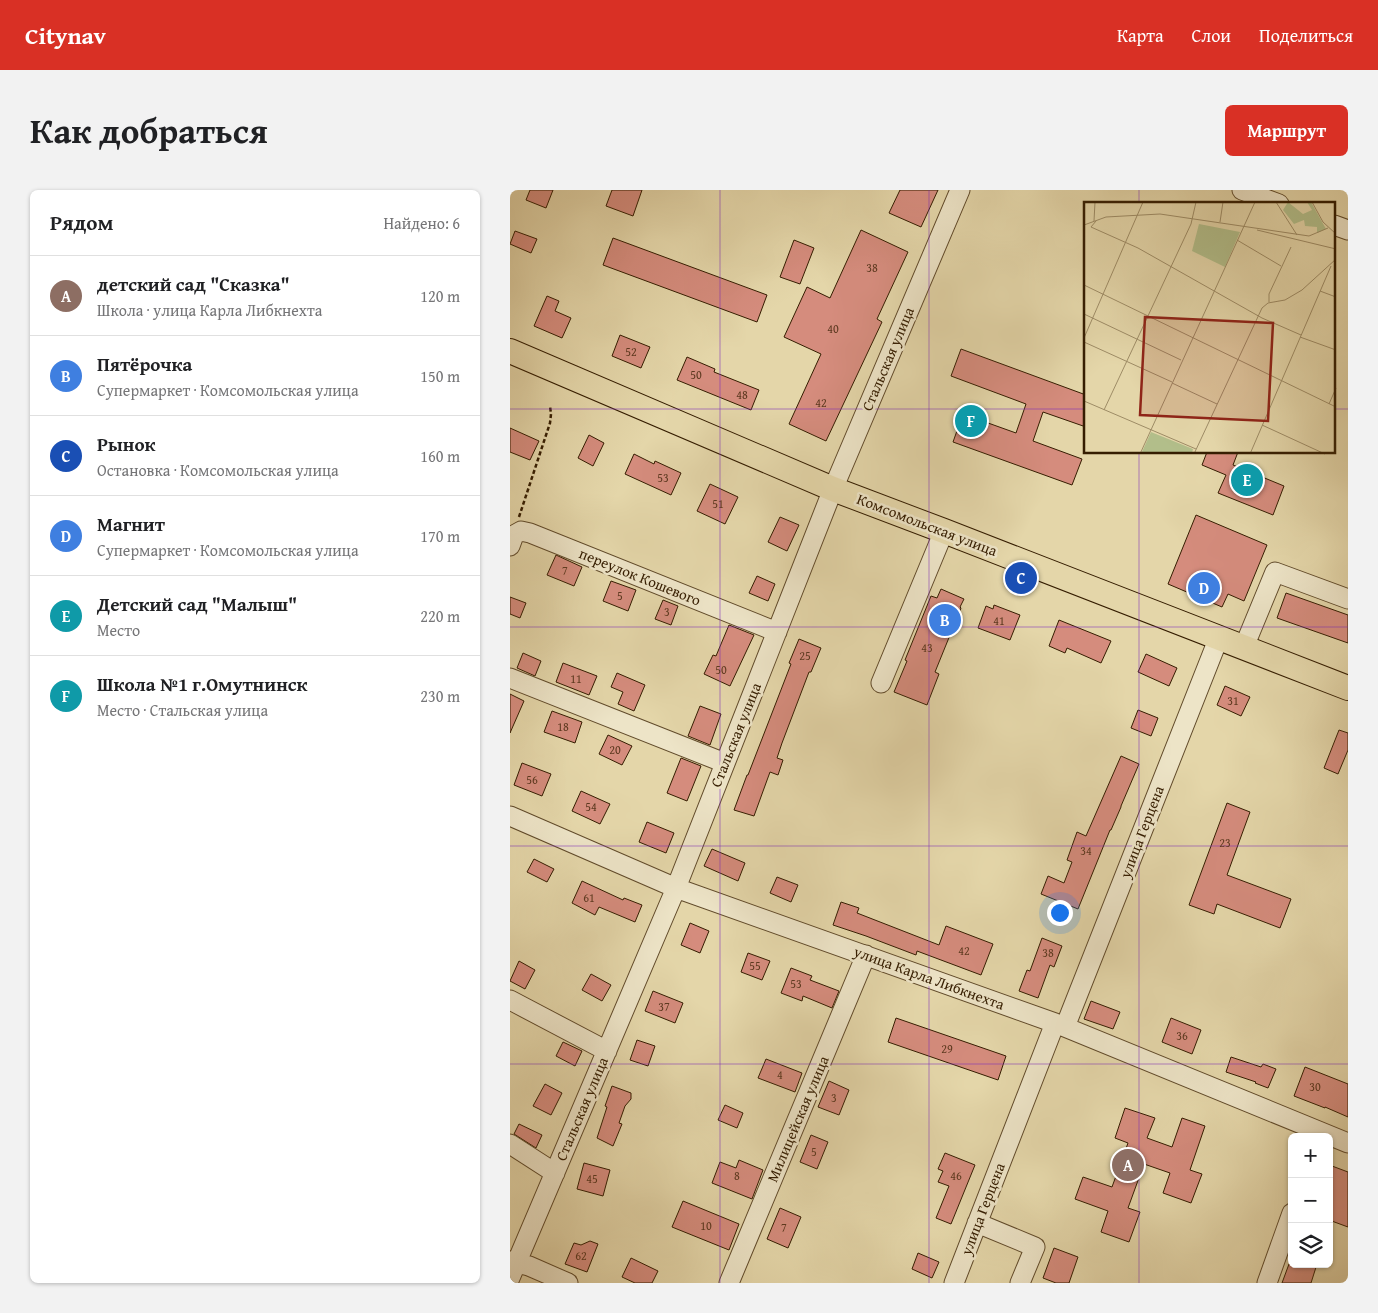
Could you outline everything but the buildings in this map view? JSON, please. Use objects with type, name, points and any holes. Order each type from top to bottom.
[{"type":"main road","name":"Комсомольская улица","points":[[510,351],[833,489],[1348,688]]},
{"type":"street","name":"Стальская улица","points":[[512,1267],[555,1173],[676,888],[833,489],[960,190]]},
{"type":"street","points":[[1242,190],[1274,202]]},
{"type":"street","points":[[1336,225],[1348,230]]},
{"type":"street","name":"переулок Кошевого","points":[[512,540],[521,531],[530,533],[776,632]]},
{"type":"street","points":[[881,683],[944,531]]},
{"type":"street","points":[[1244,647],[1274,572],[1348,599]]},
{"type":"street","name":"улица Герцена","points":[[954,1283],[1219,637]]},
{"type":"street","points":[[510,678],[725,763]]},
{"type":"street","name":"улица Карла Либкнехта","points":[[510,816],[676,888],[1060,1025],[1317,1133]]},
{"type":"street","name":"Милицейская улица","points":[[729,1283],[866,955]]},
{"type":"street","points":[[510,1000],[607,1051]]},
{"type":"street","name":"улица Карла Либкнехта","points":[[1333,1138],[1348,1143]]},
{"type":"street","points":[[510,1144],[555,1173]]},
{"type":"street","points":[[977,1223],[1035,1247],[1020,1283]]},
{"type":"street","points":[[1267,1283],[1288,1223]]},
{"type":"street","points":[[512,1267],[530,1266],[568,1283]]},
{"type":"path","points":[[512,540],[550,423],[552,414],[550,406]]},
{"type":"place","name":"Школа №1 г.Омутнинск","points":[[971,421]]},
{"type":"place","name":"Детский сад \"Малыш\"","points":[[1247,480]]},
{"type":"place","name":"Рынок","points":[[1021,578]]},
{"type":"place","name":"Магнит","points":[[1204,588]]},
{"type":"place","name":"Пятёрочка","points":[[945,620]]},
{"type":"place","name":"детский сад \"Сказка\"","points":[[1128,1165]]}]
